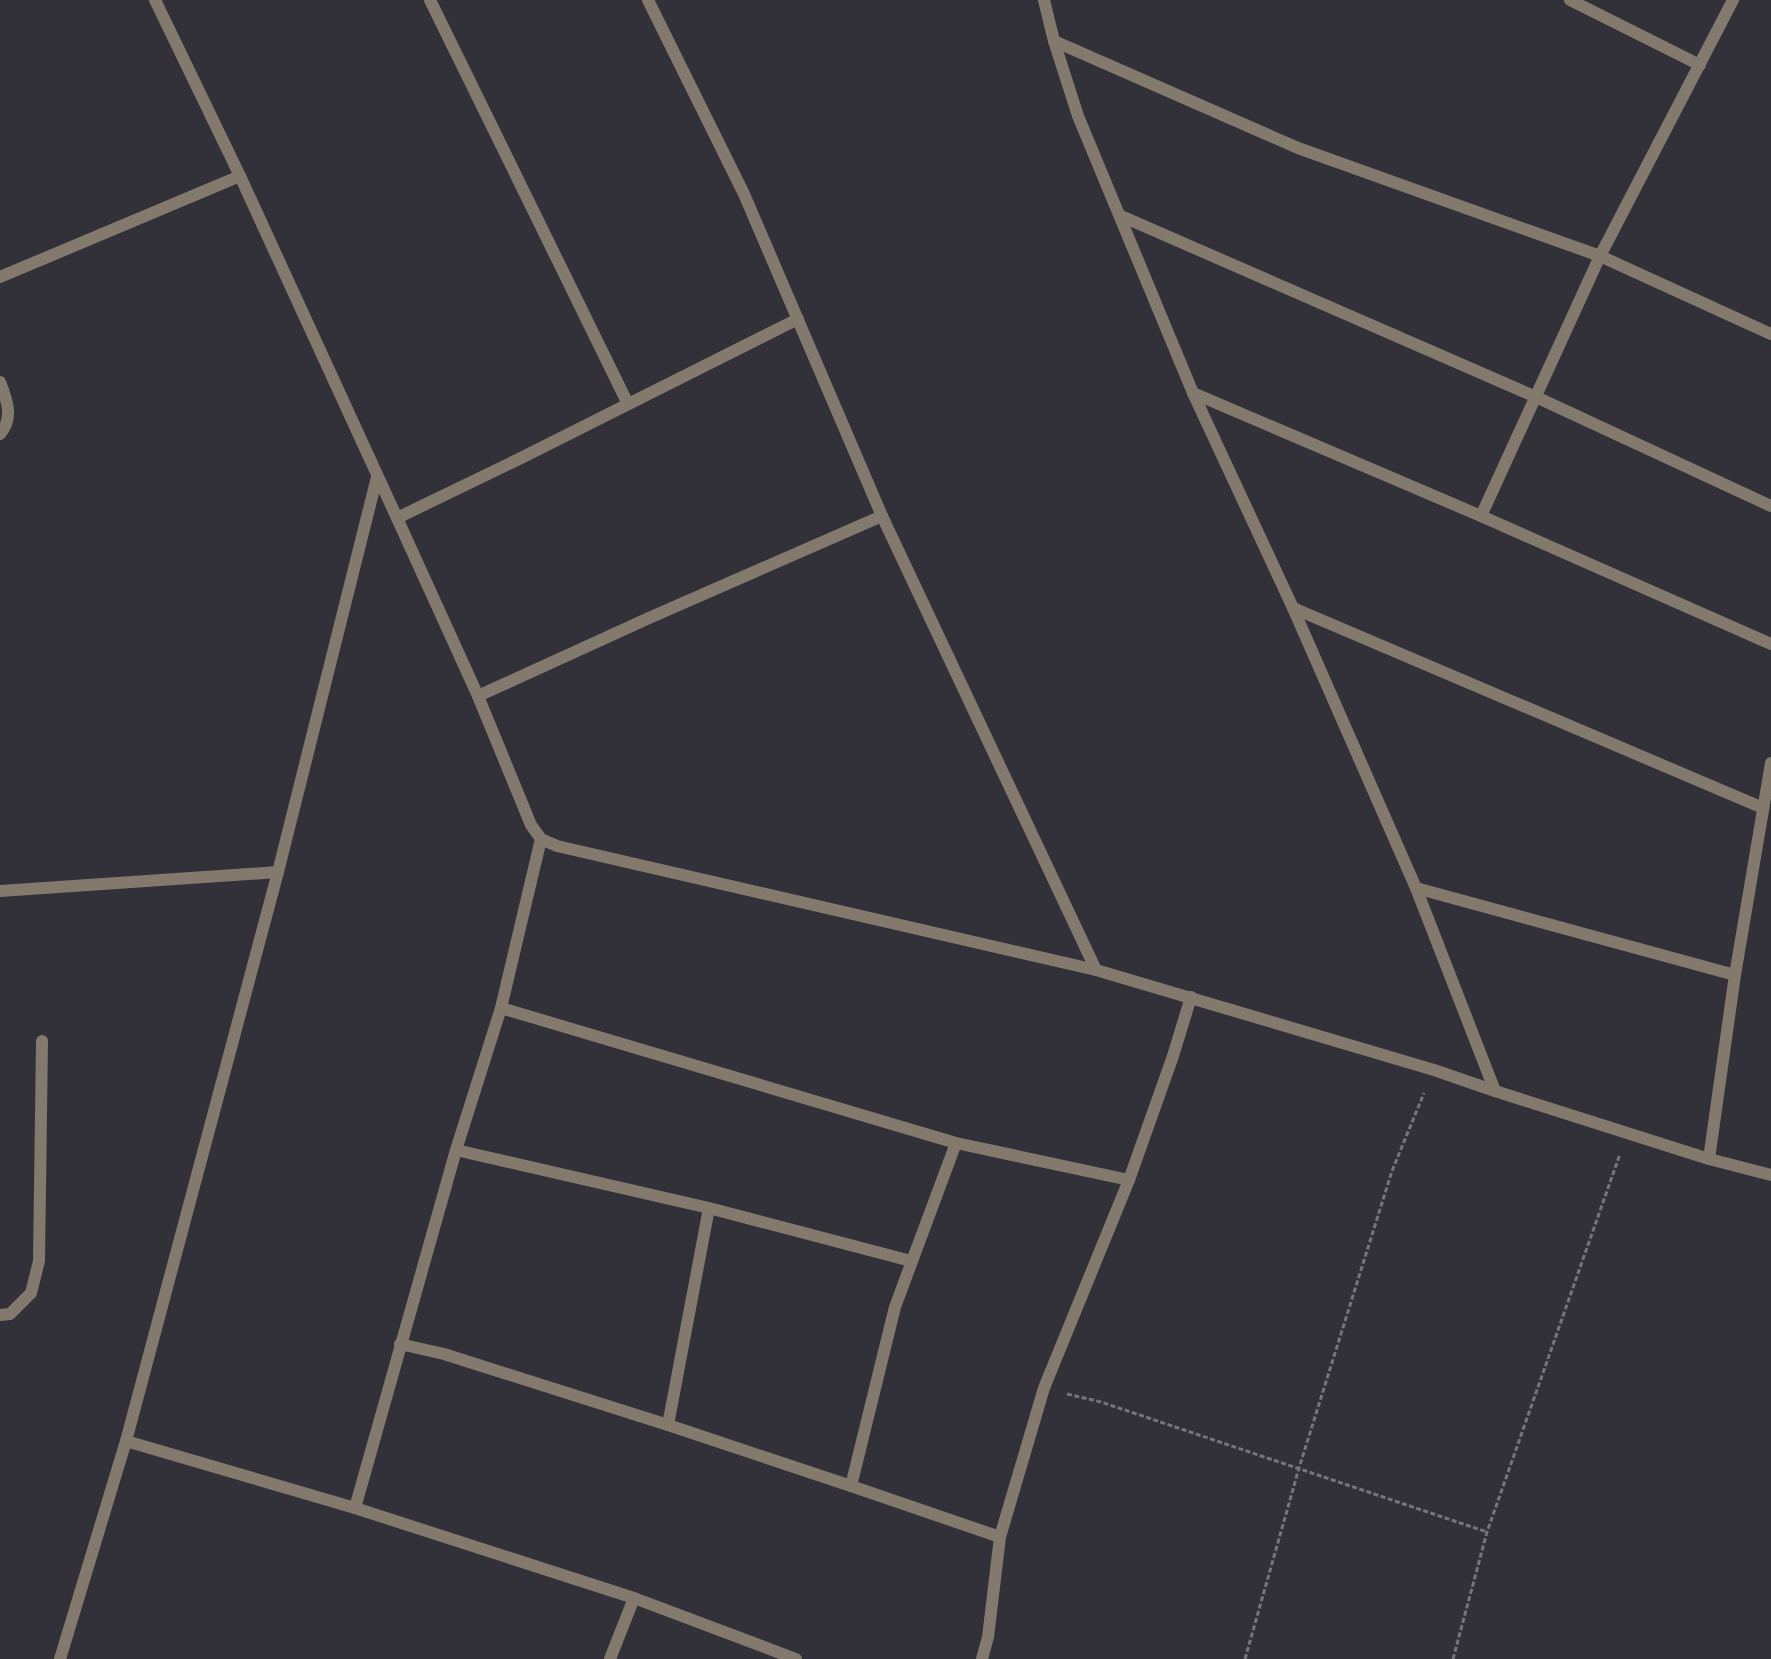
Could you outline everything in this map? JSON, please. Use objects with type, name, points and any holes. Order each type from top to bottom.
[{"type":"street","points":[[155,0],[240,176],[478,696],[531,825],[541,839],[557,846],[1096,970],[1434,1070],[1709,1159],[1771,1175]]},
{"type":"street","points":[[430,0],[628,404]]},
{"type":"street","points":[[648,0],[744,194],[882,516],[1096,970]]},
{"type":"street","points":[[1044,0],[1054,41],[1078,116],[1193,393],[1293,608],[1416,888],[1495,1091]]},
{"type":"street","points":[[1570,0],[1700,65]]},
{"type":"street","points":[[1482,516],[1600,256],[1733,0]]},
{"type":"street","points":[[1054,41],[1298,148],[1600,256],[1771,334]]},
{"type":"street","points":[[0,276],[240,176]]},
{"type":"street","points":[[1121,216],[1536,397],[1771,506]]},
{"type":"street","points":[[397,518],[798,319]]},
{"type":"street","points":[[0,382],[8,404],[7,426],[0,434]]},
{"type":"street","points":[[1193,393],[1482,516],[1771,644]]},
{"type":"street","points":[[60,1659],[126,1441],[278,872],[377,477]]},
{"type":"street","points":[[478,696],[649,618],[882,516]]},
{"type":"street","points":[[1293,608],[1763,808]]},
{"type":"street","points":[[1709,1159],[1735,974],[1771,763]]},
{"type":"street","points":[[355,1508],[456,1150],[501,1008],[541,839]]},
{"type":"street","points":[[0,891],[278,872]]},
{"type":"street","points":[[1416,888],[1735,974]]},
{"type":"street","points":[[982,1659],[988,1636],[1000,1538],[1044,1388],[1129,1180],[1174,1056],[1191,997]]},
{"type":"street","points":[[501,1008],[956,1142],[1129,1180]]},
{"type":"street","points":[[0,1315],[10,1314],[31,1294],[39,1261],[42,1041]]},
{"type":"street","points":[[851,1486],[895,1307],[956,1142]]},
{"type":"street","points":[[456,1150],[709,1208],[911,1261]]},
{"type":"street","points":[[668,1425],[709,1208]]},
{"type":"street","points":[[400,1344],[444,1354],[668,1425],[1000,1538]]},
{"type":"street","points":[[126,1441],[355,1508],[634,1598],[796,1659]]},
{"type":"street","points":[[610,1659],[634,1598]]},
{"type":"path","points":[[1244,1659],[1299,1468],[1392,1171],[1434,1070]]},
{"type":"path","points":[[1453,1659],[1487,1532],[1627,1134]]},
{"type":"path","points":[[1044,1388],[1102,1402],[1487,1532]]}]
